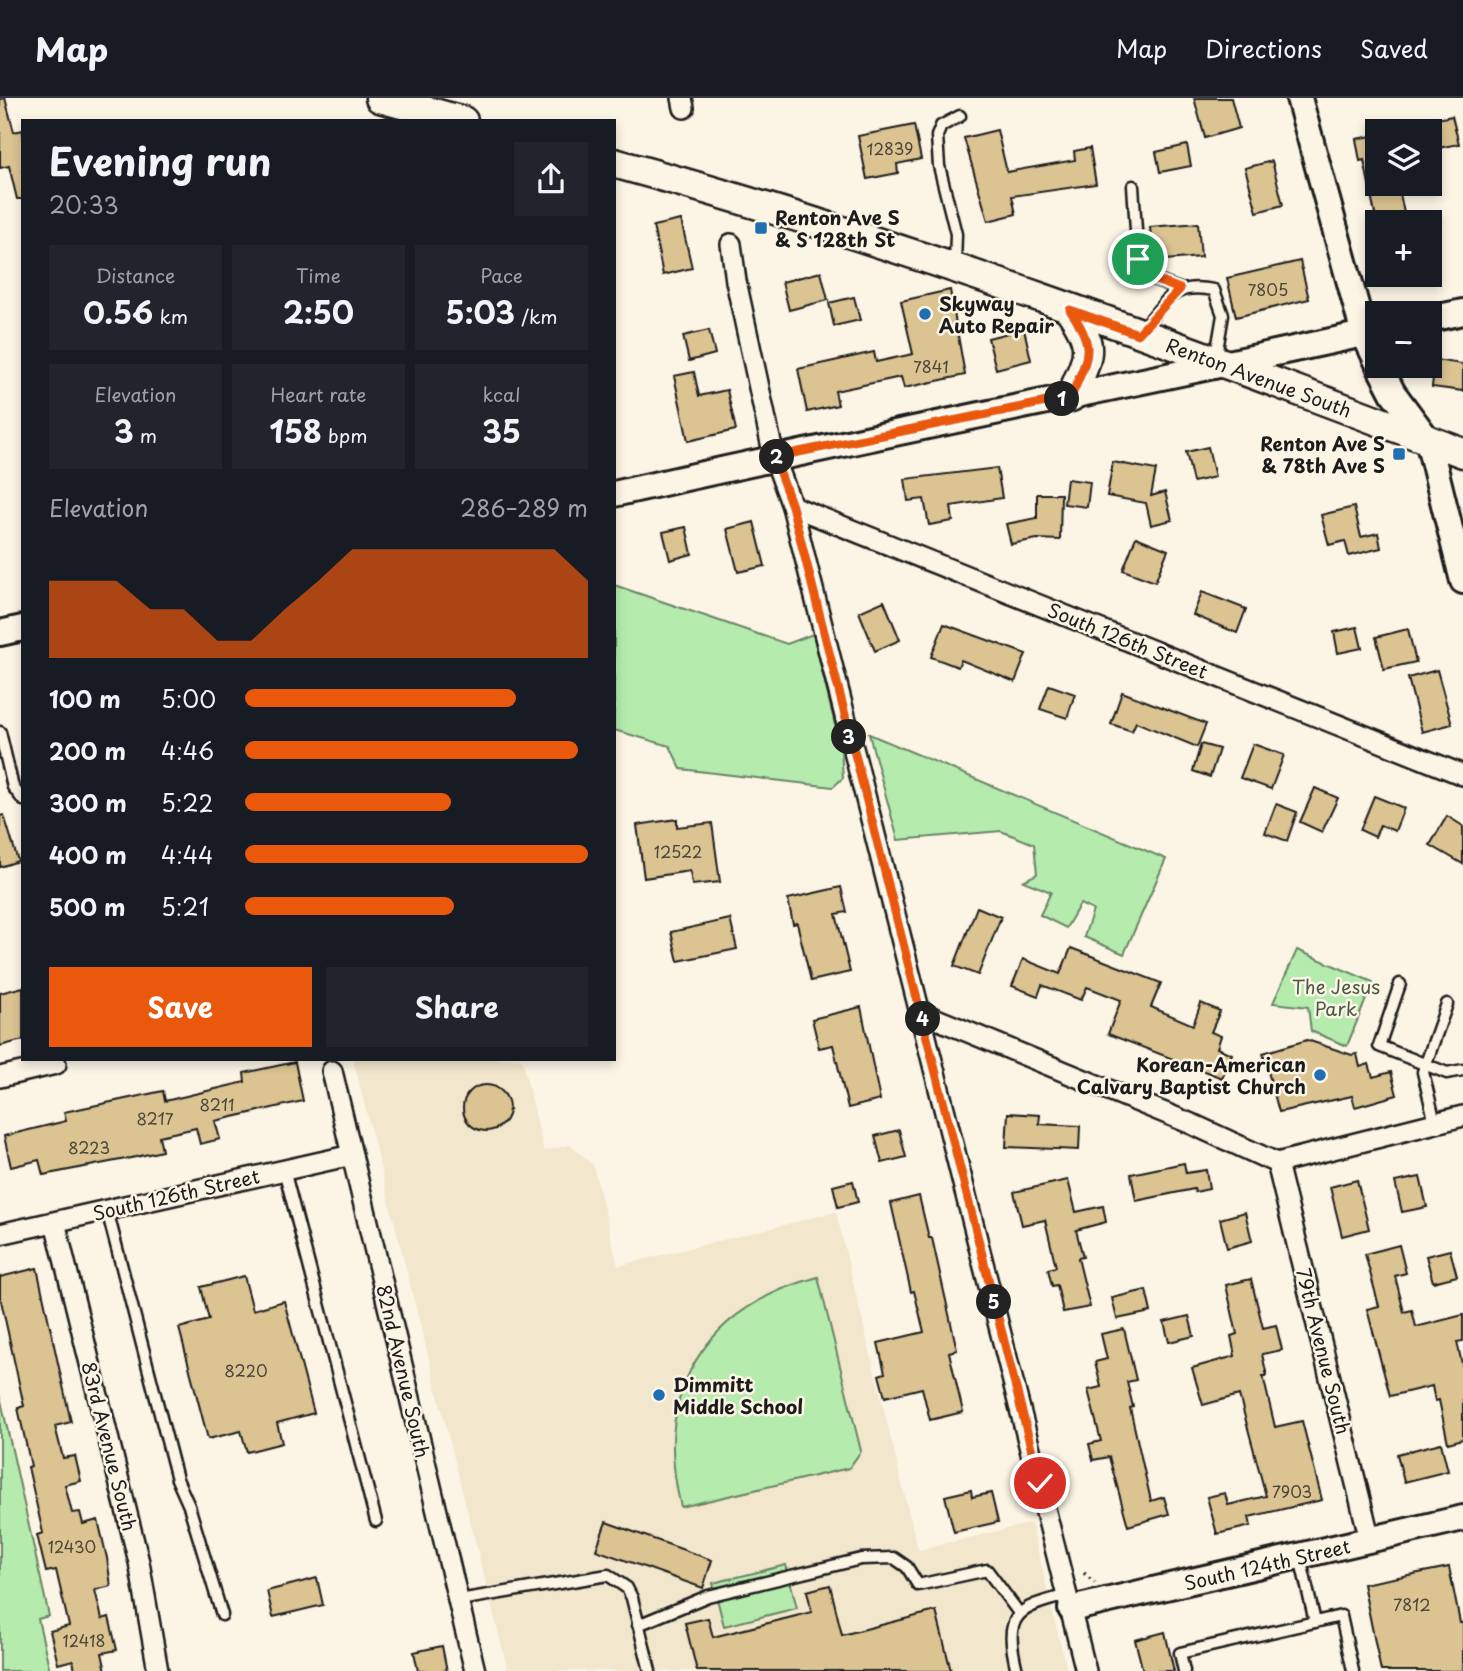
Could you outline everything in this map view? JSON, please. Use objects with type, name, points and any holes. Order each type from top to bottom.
[{"type":"main road","points":[[380,98],[456,119]]},
{"type":"main road","name":"Renton Avenue South","points":[[616,164],[766,204],[1222,363],[1463,453]]},
{"type":"main road","points":[[1070,310],[1087,334],[1087,353],[1071,397]]},
{"type":"street","points":[[1299,98],[1365,312]]},
{"type":"street","points":[[731,244],[736,281],[774,457],[792,506],[1086,1671]]},
{"type":"street","points":[[1442,317],[1463,312]]},
{"type":"street","points":[[616,494],[774,457],[1071,397],[1365,333]]},
{"type":"street","points":[[1386,378],[1393,393],[1428,440],[1463,581]]},
{"type":"street","name":"South 126th Street","points":[[792,506],[1463,775]]},
{"type":"street","points":[[0,633],[21,628]]},
{"type":"street","points":[[922,1013],[1194,1125],[1277,1163],[1463,1116]]},
{"type":"street","points":[[0,1077],[56,1064]]},
{"type":"street","name":"82nd Avenue South","points":[[332,1071],[475,1671]]},
{"type":"street","name":"South 126th Street","points":[[0,1234],[352,1155]]},
{"type":"street","name":"79th Avenue South","points":[[1277,1163],[1370,1540]]},
{"type":"street","name":"83rd Avenue South","points":[[55,1222],[139,1562],[158,1671]]},
{"type":"street","name":"South 124th Street","points":[[1069,1602],[1300,1556],[1463,1518]]},
{"type":"lane","points":[[955,270],[956,234],[936,150],[936,136],[942,126],[960,116]]},
{"type":"lane","points":[[1133,186],[1138,259],[1145,276],[1180,289],[1193,286],[1214,290],[1223,315],[1222,363]]},
{"type":"lane","points":[[1138,334],[1180,289]]},
{"type":"lane","points":[[0,732],[13,787],[21,797]]},
{"type":"lane","points":[[1400,984],[1379,1046],[1447,1073],[1463,1070]]},
{"type":"lane","points":[[1435,1123],[1423,1072],[1447,1004]]},
{"type":"lane","points":[[284,1170],[376,1521]]},
{"type":"lane","points":[[107,1210],[177,1479],[189,1506],[222,1615]]},
{"type":"lane","points":[[1300,1556],[1315,1622]]},
{"type":"lane","points":[[638,1625],[708,1596],[861,1559],[894,1558],[907,1567],[918,1585],[987,1570],[1019,1613]]},
{"type":"lane","points":[[458,1600],[608,1575],[627,1588],[650,1671]]},
{"type":"lane","points":[[1017,1671],[1010,1633],[1019,1613],[1033,1604],[1069,1602]]},
{"type":"lane","points":[[1184,1671],[1180,1653],[1341,1616],[1353,1671]]},
{"type":"path","points":[[1084,1573],[1098,1586]]},
{"type":"shaded area","name":"Dimmitt Middle School","points":[[354,1061],[522,1061],[544,1151],[570,1145],[593,1165],[618,1266],[836,1212],[918,1550],[1031,1523],[1067,1671],[508,1671]]},
{"type":"green space","points":[[616,586],[787,644],[813,634],[841,750],[843,778],[833,787],[681,769],[670,746],[616,731]]},
{"type":"green space","points":[[869,734],[1166,859],[1124,954],[1084,937],[1093,910],[1080,904],[1066,928],[1040,915],[1051,892],[1023,881],[1037,874],[1034,844],[1001,831],[898,840]]},
{"type":"green space","name":"The Jesus Park","points":[[1297,950],[1373,982],[1347,1046],[1311,1031],[1308,1007],[1273,1003]]},
{"type":"green space","points":[[818,1277],[861,1451],[849,1468],[681,1507],[674,1465],[674,1427],[682,1392],[696,1360],[717,1333],[744,1310],[778,1291]]},
{"type":"green space","points":[[0,1396],[49,1616],[38,1619],[50,1671],[0,1671]]},
{"type":"green space","points":[[786,1565],[797,1608],[724,1626],[713,1583]]},
{"type":"building","points":[[5,98],[14,132],[21,130],[21,199],[17,199],[9,166],[0,168],[0,99]]},
{"type":"building","points":[[1194,98],[1231,98],[1239,128],[1205,138]]},
{"type":"building","points":[[1452,116],[1459,144],[1442,147],[1442,119],[1437,119]]},
{"type":"building","points":[[914,125],[921,159],[897,164],[898,173],[867,179],[858,136]]},
{"type":"building","points":[[997,130],[1007,172],[1075,160],[1074,151],[1090,148],[1096,184],[1012,196],[1016,214],[988,221],[964,138]]},
{"type":"building","points":[[1365,137],[1365,165],[1364,160],[1360,161],[1356,139]]},
{"type":"building","points":[[1187,145],[1191,166],[1160,172],[1156,152]]},
{"type":"building","points":[[1272,161],[1283,205],[1257,212],[1245,168]]},
{"type":"building","points":[[1371,196],[1400,196],[1403,210],[1374,210]]},
{"type":"building","points":[[681,220],[692,268],[663,275],[653,226]]},
{"type":"building","points":[[1198,223],[1201,257],[1153,261],[1150,227]]},
{"type":"building","points":[[1300,261],[1309,299],[1236,317],[1227,278]]},
{"type":"building","points":[[821,272],[828,300],[789,310],[782,282]]},
{"type":"building","points":[[950,290],[965,375],[904,388],[901,377],[835,391],[838,405],[807,412],[798,369],[874,352],[876,362],[913,354],[901,301]]},
{"type":"building","points":[[854,297],[860,320],[834,326],[829,303]]},
{"type":"building","points":[[1024,329],[1031,360],[996,369],[988,338]]},
{"type":"building","points":[[709,330],[715,354],[689,361],[683,336]]},
{"type":"building","points":[[1442,361],[1463,364],[1463,391],[1432,387],[1433,378],[1442,378]]},
{"type":"building","points":[[694,372],[699,396],[727,390],[736,430],[688,441],[674,376]]},
{"type":"building","points":[[1208,447],[1215,477],[1193,482],[1186,452]]},
{"type":"building","points":[[1113,462],[1156,470],[1151,496],[1165,492],[1172,520],[1151,525],[1146,503],[1107,496]]},
{"type":"building","points":[[997,468],[1002,498],[951,506],[953,521],[929,525],[924,499],[908,501],[905,479]]},
{"type":"building","points":[[1067,479],[1090,482],[1087,507],[1064,504]]},
{"type":"building","points":[[1037,494],[1061,494],[1060,540],[1037,539],[1011,544],[1006,524],[1037,518]]},
{"type":"building","points":[[1354,507],[1361,537],[1378,533],[1381,548],[1349,556],[1345,541],[1329,545],[1321,515]]},
{"type":"building","points":[[754,522],[765,566],[738,572],[727,529]]},
{"type":"building","points":[[686,527],[692,554],[670,560],[663,532]]},
{"type":"building","points":[[1136,537],[1168,550],[1155,582],[1123,570]]},
{"type":"building","points":[[1202,592],[1246,609],[1237,633],[1193,615]]},
{"type":"building","points":[[884,601],[900,640],[875,651],[859,612]]},
{"type":"building","points":[[944,624],[1026,654],[1015,682],[961,660],[958,667],[931,657]]},
{"type":"building","points":[[1357,627],[1362,648],[1338,653],[1334,632]]},
{"type":"building","points":[[1408,629],[1416,662],[1384,669],[1376,637]]},
{"type":"building","points":[[1437,670],[1452,724],[1422,732],[1408,678]]},
{"type":"building","points":[[1049,685],[1075,694],[1067,718],[1040,709]]},
{"type":"building","points":[[1122,692],[1206,724],[1197,747],[1136,722],[1132,731],[1111,724]]},
{"type":"building","points":[[1201,744],[1219,749],[1210,777],[1193,771]]},
{"type":"building","points":[[1253,744],[1284,755],[1271,789],[1240,778]]},
{"type":"building","points":[[1315,788],[1338,798],[1322,832],[1300,822]]},
{"type":"building","points":[[1374,796],[1404,808],[1395,831],[1380,825],[1375,837],[1360,830]]},
{"type":"building","points":[[1276,804],[1297,812],[1287,841],[1265,833]]},
{"type":"building","points":[[4,815],[18,861],[0,867],[0,816]]},
{"type":"building","points":[[1447,816],[1463,826],[1463,864],[1430,845]]},
{"type":"building","points":[[677,819],[677,827],[712,823],[720,882],[692,885],[690,871],[644,878],[637,825]]},
{"type":"building","points":[[841,887],[847,912],[836,914],[850,972],[811,981],[797,923],[793,924],[788,899]]},
{"type":"building","points":[[977,907],[1001,917],[978,975],[954,966]]},
{"type":"building","points":[[730,919],[737,949],[678,961],[671,932]]},
{"type":"building","points":[[1071,948],[1161,983],[1151,1007],[1193,1025],[1201,1003],[1220,1011],[1211,1032],[1221,1036],[1217,1048],[1232,1054],[1222,1078],[1108,1034],[1121,1000],[1087,987],[1081,1000],[1042,985],[1038,996],[1012,986],[1023,959],[1060,974]]},
{"type":"building","points":[[21,988],[21,1041],[0,1046],[0,993]]},
{"type":"building","points":[[861,1007],[880,1100],[848,1108],[833,1045],[819,1048],[812,1019]]},
{"type":"building","name":"Korean-American Calvary Baptist Church","points":[[1307,1040],[1352,1055],[1357,1054],[1360,1067],[1369,1064],[1373,1077],[1391,1072],[1397,1095],[1355,1107],[1352,1096],[1279,1112],[1263,1053]]},
{"type":"building","points":[[295,1062],[303,1101],[215,1121],[220,1139],[200,1144],[196,1128],[159,1136],[162,1151],[136,1157],[43,1175],[39,1160],[11,1167],[4,1136],[66,1121],[64,1112],[163,1091],[165,1101],[245,1082],[244,1073]]},
{"type":"building","points":[[486,1085],[502,1092],[509,1108],[502,1124],[486,1131],[470,1124],[463,1108],[470,1092]]},
{"type":"building","points":[[1008,1113],[1040,1115],[1039,1124],[1080,1126],[1079,1150],[1006,1147]]},
{"type":"building","points":[[899,1130],[906,1157],[882,1163],[875,1136]]},
{"type":"building","points":[[1184,1163],[1186,1173],[1206,1170],[1209,1189],[1195,1192],[1194,1189],[1136,1201],[1131,1174]]},
{"type":"building","points":[[1420,1177],[1427,1207],[1402,1212],[1395,1182]]},
{"type":"building","points":[[1068,1180],[1076,1212],[1103,1206],[1106,1222],[1076,1230],[1083,1257],[1078,1258],[1090,1307],[1063,1312],[1057,1285],[1052,1286],[1048,1269],[1056,1267],[1045,1220],[1022,1225],[1014,1192]]},
{"type":"building","points":[[1357,1180],[1369,1229],[1342,1236],[1330,1187]]},
{"type":"building","points":[[853,1181],[858,1202],[838,1207],[833,1186]]},
{"type":"building","points":[[919,1196],[929,1238],[932,1238],[957,1350],[949,1352],[963,1412],[930,1420],[922,1388],[885,1397],[879,1375],[885,1373],[878,1343],[924,1332],[914,1291],[911,1292],[891,1203]]},
{"type":"building","points":[[1245,1212],[1252,1241],[1227,1248],[1220,1219]]},
{"type":"building","points":[[1399,1245],[1406,1273],[1395,1276],[1404,1312],[1412,1310],[1416,1327],[1463,1315],[1463,1341],[1457,1342],[1463,1368],[1463,1439],[1448,1443],[1439,1400],[1435,1401],[1432,1386],[1390,1396],[1367,1309],[1379,1306],[1365,1254]]},
{"type":"building","points":[[1450,1250],[1457,1276],[1433,1282],[1426,1256]]},
{"type":"building","points":[[37,1268],[71,1422],[55,1426],[63,1458],[75,1456],[81,1481],[65,1485],[72,1513],[80,1512],[83,1524],[98,1520],[107,1558],[111,1586],[95,1590],[102,1619],[109,1617],[117,1650],[102,1653],[106,1671],[75,1671],[73,1660],[58,1664],[50,1631],[69,1626],[56,1570],[46,1572],[37,1535],[43,1533],[18,1408],[24,1406],[0,1296],[0,1277]]},
{"type":"building","points":[[244,1276],[253,1310],[284,1301],[314,1413],[277,1423],[282,1443],[247,1452],[241,1431],[208,1439],[179,1328],[209,1320],[201,1287]]},
{"type":"building","points":[[1251,1279],[1263,1328],[1276,1325],[1282,1350],[1262,1354],[1267,1376],[1263,1376],[1275,1427],[1302,1421],[1322,1500],[1249,1517],[1251,1526],[1217,1534],[1207,1497],[1225,1493],[1228,1505],[1266,1496],[1239,1395],[1203,1405],[1192,1368],[1235,1356],[1231,1336],[1237,1334],[1226,1285]]},
{"type":"building","points":[[1146,1290],[1151,1312],[1117,1319],[1112,1298]]},
{"type":"building","points":[[1189,1316],[1194,1336],[1169,1342],[1164,1322]]},
{"type":"building","points":[[1124,1329],[1136,1380],[1127,1382],[1133,1407],[1130,1408],[1151,1501],[1164,1497],[1169,1514],[1128,1526],[1109,1457],[1093,1460],[1089,1444],[1101,1441],[1088,1390],[1101,1387],[1095,1362],[1107,1359],[1101,1334]]},
{"type":"building","points":[[1441,1443],[1448,1471],[1404,1482],[1397,1454]]},
{"type":"building","points":[[971,1490],[972,1497],[991,1493],[998,1522],[954,1532],[945,1496]]},
{"type":"building","points":[[606,1522],[712,1560],[703,1588],[596,1550]]},
{"type":"building","points":[[1449,1567],[1460,1623],[1463,1623],[1463,1671],[1381,1671],[1363,1584]]},
{"type":"building","points":[[317,1578],[323,1605],[273,1617],[267,1591]]},
{"type":"building","points":[[830,1585],[842,1635],[936,1611],[951,1671],[697,1671],[685,1623],[708,1618],[713,1637],[812,1612],[807,1591]]},
{"type":"building","points":[[1165,1632],[1174,1671],[1143,1671],[1135,1640]]},
{"type":"building","points":[[442,1646],[447,1671],[418,1671],[414,1652]]},
{"type":"place","name":"Renton Ave S & S 128th St","points":[[761,228]]},
{"type":"place","name":"Skyway Auto Repair","points":[[925,314]]},
{"type":"place","name":"Renton Ave S & 78th Ave S","points":[[1399,454]]},
{"type":"place","name":"Korean-American Calvary Baptist Church","points":[[1320,1075]]},
{"type":"place","name":"Dimmitt Middle School","points":[[659,1395]]},
{"type":"route","points":[[1040,1483],[792,506],[774,457],[1071,397],[1087,353],[1087,334],[1070,310],[1138,334],[1180,289],[1145,276],[1138,259]]}]
